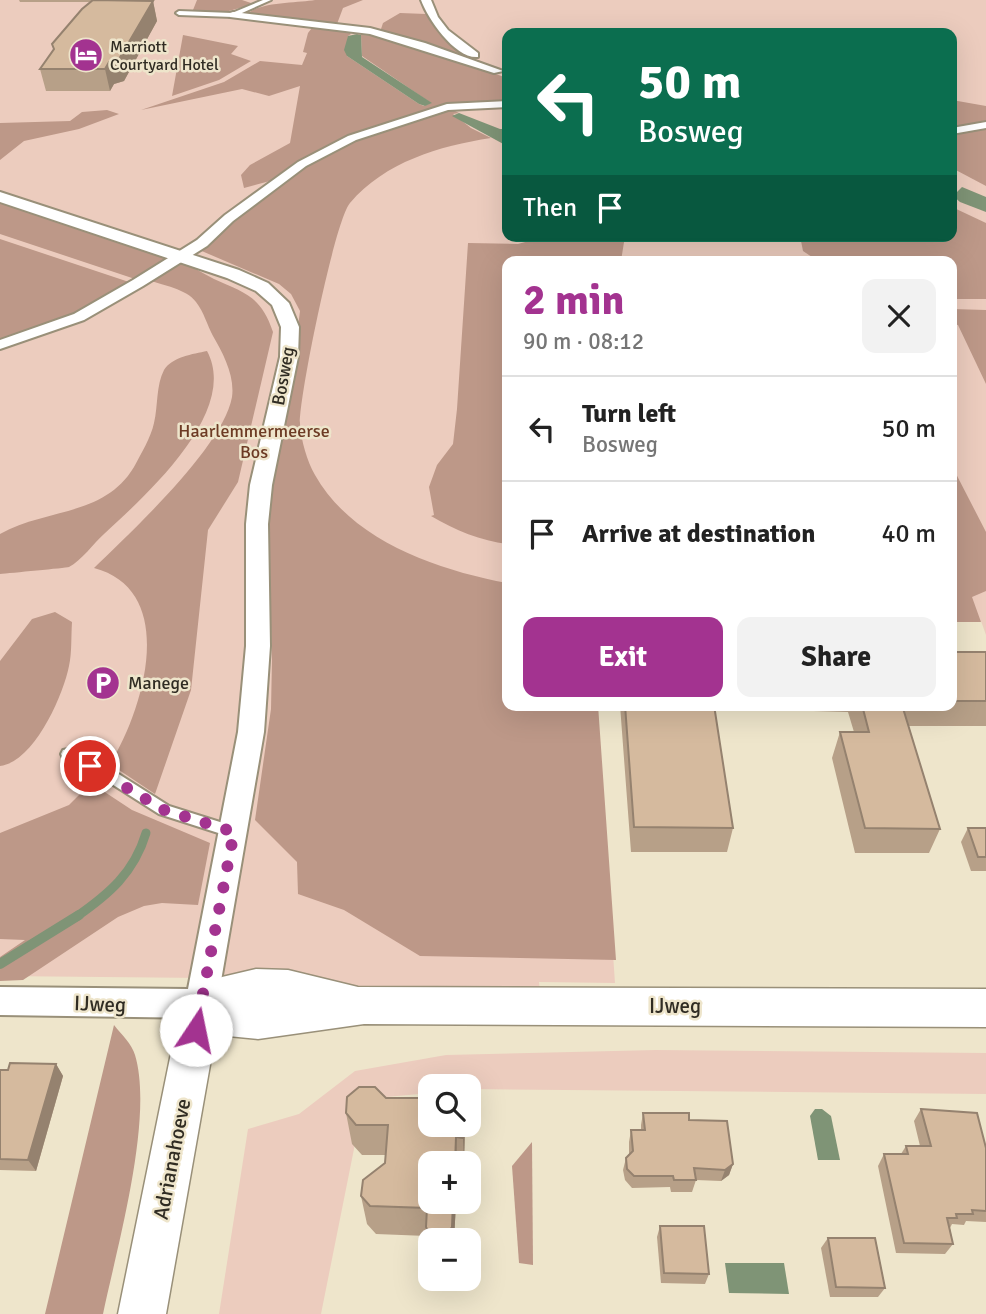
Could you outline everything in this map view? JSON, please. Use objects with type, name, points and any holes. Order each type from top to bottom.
[{"type":"street","points":[[426,0],[434,20],[450,38],[502,72]]},
{"type":"street","points":[[233,15],[370,31],[422,45],[502,73]]},
{"type":"street","points":[[0,345],[79,317],[181,255],[302,164],[352,138],[447,107],[502,104]]},
{"type":"street","points":[[957,130],[986,125]]},
{"type":"street","name":"Bosweg","points":[[0,197],[181,255],[262,287],[280,303],[290,327],[289,357],[261,485],[257,524],[257,659],[251,732],[201,1004]]},
{"type":"street","name":"IJweg","points":[[0,1001],[201,1004],[228,1017],[258,1020],[364,1005],[986,1009]]},
{"type":"street","name":"Adrianahoeve","points":[[142,1314],[201,1004]]},
{"type":"lane","points":[[179,13],[233,15],[268,0],[277,0]]},
{"type":"lane","points":[[68,754],[112,777],[164,810],[234,832]]},
{"type":"green space","name":"Haarlemmermeerse Bos","points":[[0,0],[986,0],[986,635],[981,621],[957,621],[957,256],[502,256],[502,711],[596,711],[615,983],[539,982],[540,993],[364,991],[299,979],[0,976]]},
{"type":"green space","points":[[656,1050],[986,1053],[986,1094],[481,1089],[481,1074],[418,1074],[418,1094],[364,1099],[321,1314],[219,1314],[248,1129],[299,1114],[355,1071],[446,1055]]},
{"type":"shaded area","points":[[197,0],[242,0],[254,4],[225,12],[193,10]]},
{"type":"shaded area","points":[[315,0],[363,0],[343,8],[337,24],[247,15],[268,5]]},
{"type":"shaded area","points":[[400,13],[426,14],[443,37],[484,65],[380,32],[383,23]]},
{"type":"shaded area","points":[[315,24],[347,30],[351,34],[348,36],[347,56],[424,106],[431,103],[362,56],[361,35],[388,36],[502,76],[502,102],[449,104],[382,124],[349,136],[281,178],[244,188],[241,175],[250,165],[290,143],[300,86],[269,96],[242,89],[141,110],[224,82],[260,61],[302,65],[307,53],[303,52],[308,33]]},
{"type":"shaded area","points":[[183,35],[238,46],[231,54],[251,61],[219,80],[172,96]]},
{"type":"shaded area","points":[[361,35],[362,57],[432,103],[425,106],[419,104],[347,56],[344,50],[348,36]]},
{"type":"shaded area","points":[[957,101],[986,106],[986,122],[957,127]]},
{"type":"shaded area","points":[[449,108],[459,113],[453,114],[471,128],[491,138],[414,158],[379,177],[350,203],[327,273],[311,347],[300,424],[307,457],[315,475],[331,498],[351,518],[374,535],[426,561],[502,582],[502,711],[598,711],[616,960],[420,956],[344,910],[298,894],[297,862],[255,820],[271,709],[268,532],[270,475],[292,375],[300,311],[291,294],[279,284],[197,249],[307,164],[355,140]]},
{"type":"shaded area","points":[[107,110],[119,114],[79,129],[24,141],[0,160],[0,123],[70,121],[82,112]]},
{"type":"shaded area","points":[[459,113],[502,129],[502,143],[452,116]]},
{"type":"shaded area","points":[[986,128],[986,186],[957,171],[957,133]]},
{"type":"shaded area","points":[[962,187],[986,197],[986,212],[960,202],[957,199],[957,192]]},
{"type":"shaded area","points":[[0,201],[173,257],[138,280],[0,234]]},
{"type":"shaded area","points":[[957,209],[986,223],[986,299],[957,299],[957,256],[810,256],[803,251],[801,242],[957,242]]},
{"type":"shaded area","points":[[0,239],[132,283],[75,315],[0,342]]},
{"type":"shaded area","points":[[624,242],[622,256],[502,256],[502,543],[468,534],[431,516],[434,515],[429,487],[437,465],[453,444],[468,243]]},
{"type":"shaded area","points":[[180,259],[251,297],[263,310],[273,332],[238,482],[208,530],[191,690],[155,794],[110,764],[134,714],[142,685],[147,655],[146,626],[137,601],[121,581],[94,568],[152,511],[194,463],[212,440],[232,397],[232,381],[227,365],[196,302],[181,291],[148,280]]},
{"type":"shaded area","points":[[957,309],[986,310],[986,384],[958,325]]},
{"type":"shaded area","points":[[207,351],[214,375],[211,400],[200,426],[183,451],[142,498],[69,567],[0,574],[0,534],[91,503],[122,483],[134,467],[151,434],[164,370],[177,359]]},
{"type":"shaded area","points":[[957,476],[986,532],[986,591],[972,597],[981,622],[957,622]]},
{"type":"shaded area","points":[[55,612],[72,622],[66,679],[45,726],[35,741],[12,762],[0,766],[0,661],[32,619]]},
{"type":"shaded area","points":[[91,783],[132,810],[210,843],[198,905],[162,903],[144,906],[118,917],[23,980],[0,981],[0,957],[25,940],[0,939],[0,833],[69,805]]},
{"type":"shaded area","points":[[114,1025],[134,1051],[140,1081],[140,1113],[131,1183],[103,1314],[45,1314]]},
{"type":"shaded area","points":[[815,1109],[822,1109],[831,1116],[840,1160],[818,1160],[810,1116]]},
{"type":"shaded area","points":[[532,1142],[533,1265],[519,1263],[512,1166]]},
{"type":"shaded area","points":[[725,1263],[784,1263],[789,1294],[729,1293]]},
{"type":"building","points":[[93,0],[153,1],[119,59],[109,62],[105,69],[40,69],[54,49],[52,44]]},
{"type":"building","points":[[957,652],[986,652],[986,701],[957,701]]},
{"type":"building","points":[[625,711],[715,711],[733,828],[634,827]]},
{"type":"building","points":[[864,711],[904,711],[940,829],[865,828],[840,732],[869,732]]},
{"type":"building","points":[[968,828],[986,828],[986,857],[978,857]]},
{"type":"building","points":[[10,1063],[56,1064],[28,1160],[0,1159],[0,1070],[8,1070]]},
{"type":"building","points":[[359,1087],[375,1087],[386,1098],[418,1098],[418,1137],[456,1137],[455,1151],[418,1151],[418,1208],[370,1206],[361,1196],[363,1180],[385,1163],[388,1125],[356,1125],[346,1113],[347,1097]]},
{"type":"building","points":[[921,1109],[977,1113],[986,1148],[986,1211],[972,1210],[973,1214],[956,1214],[957,1218],[947,1218],[953,1244],[904,1243],[884,1154],[908,1154],[906,1146],[931,1146]]},
{"type":"building","points":[[643,1113],[689,1113],[689,1120],[727,1121],[733,1164],[725,1170],[694,1168],[696,1180],[674,1180],[673,1176],[634,1176],[627,1169],[626,1158],[633,1151],[631,1130],[645,1130]]},
{"type":"building","points":[[427,1214],[453,1214],[451,1228],[426,1227]]},
{"type":"building","points":[[660,1226],[704,1226],[709,1274],[664,1273]]},
{"type":"building","points":[[828,1238],[875,1238],[885,1288],[836,1287]]},
{"type":"waterway","points":[[77,916],[119,881],[135,860],[146,833]]},
{"type":"waterway","points":[[0,964],[77,916]]},
{"type":"place","name":"Marriott Courtyard Hotel","points":[[86,55]]},
{"type":"place","name":"Manege","points":[[103,683]]},
{"type":"route","points":[[90,766],[164,810],[234,832],[196,1030]]}]
